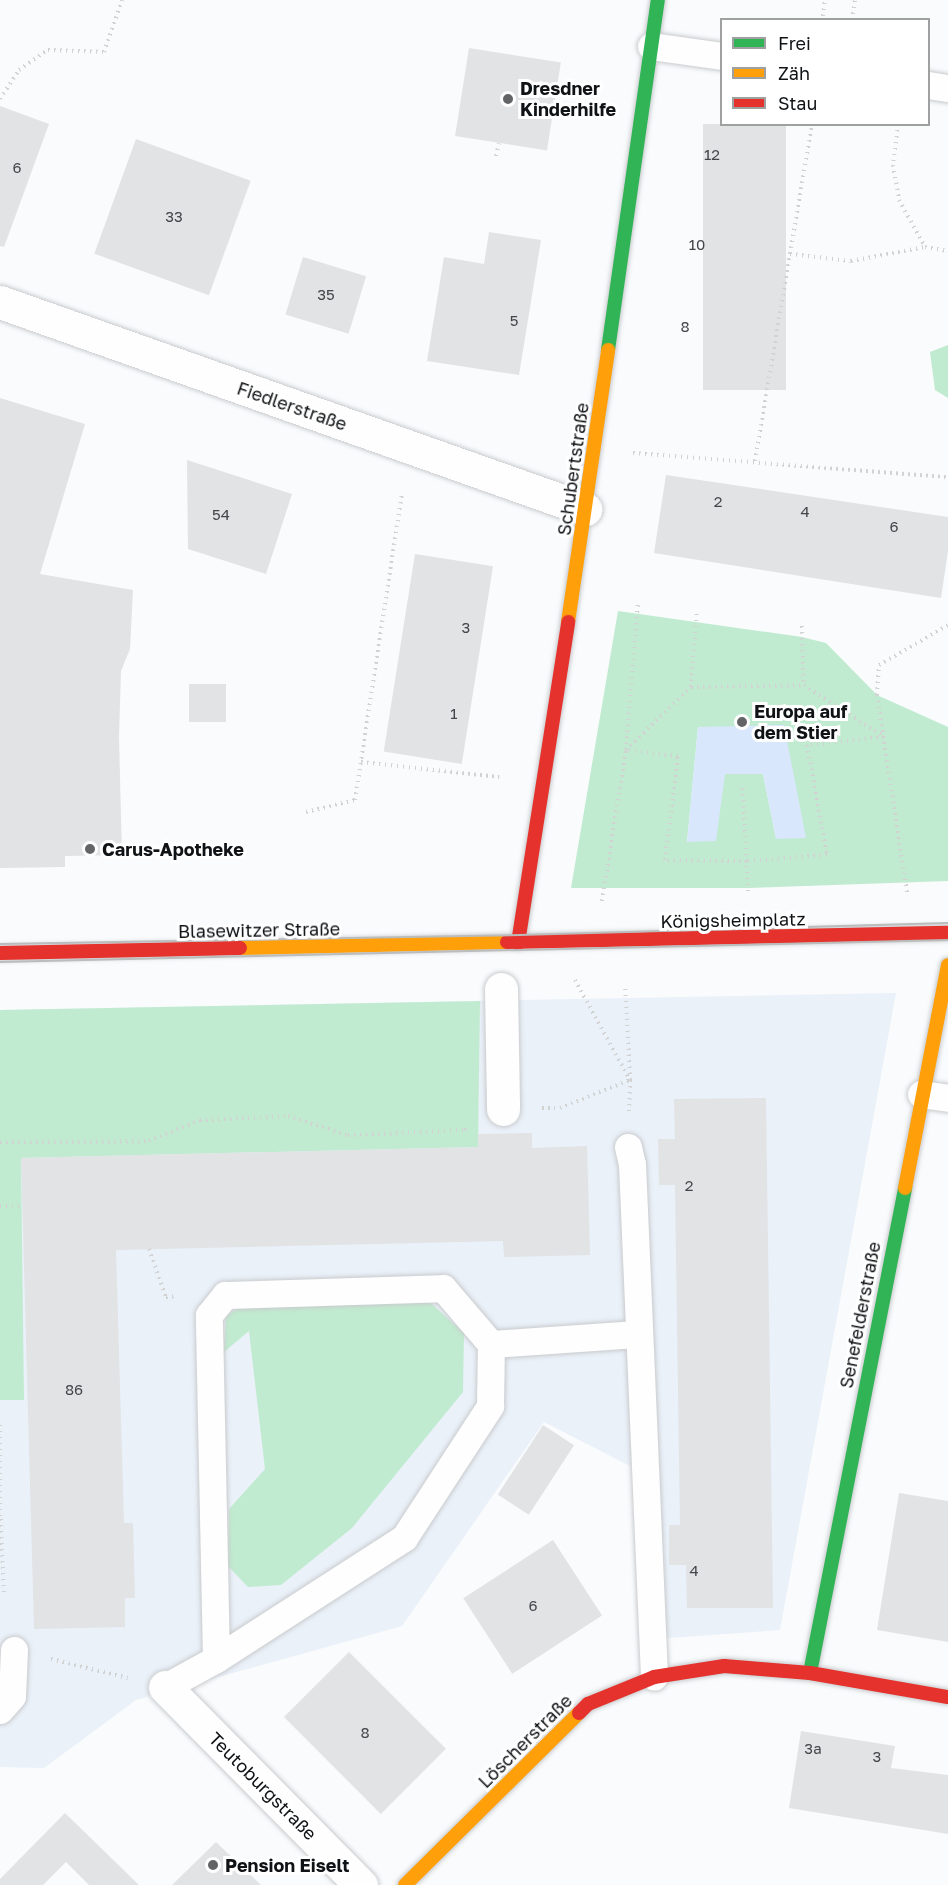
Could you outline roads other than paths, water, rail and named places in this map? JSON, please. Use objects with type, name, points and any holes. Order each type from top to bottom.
[{"type":"street","name":"Schubertstraße","points":[[518,942],[594,450],[658,0]]},
{"type":"street","name":"Fiedlerstraße","points":[[0,302],[585,509]]},
{"type":"street","name":"Königsheimplatz","points":[[518,942],[948,933]]},
{"type":"street","name":"Blasewitzer Straße","points":[[0,953],[518,942]]},
{"type":"street","name":"Senefelderstraße","points":[[810,1672],[948,965]]},
{"type":"street","points":[[501,989],[503,1109]]},
{"type":"street","name":"Löscherstraße","points":[[405,1885],[588,1704],[654,1677],[724,1666],[810,1672],[948,1697]]},
{"type":"street","name":"Teutoburgstraße","points":[[165,1687],[361,1885]]},
{"type":"lane","points":[[651,46],[720,56]]},
{"type":"lane","points":[[930,85],[948,88]]},
{"type":"lane","points":[[921,1094],[948,1098]]},
{"type":"lane","points":[[628,1147],[632,1164],[654,1677]]},
{"type":"lane","points":[[165,1687],[216,1659],[404,1538],[490,1406],[491,1344],[443,1288],[225,1295],[209,1315],[216,1659]]},
{"type":"lane","points":[[491,1344],[638,1334]]},
{"type":"lane","points":[[0,1710],[12,1696],[14,1650]]},
{"type":"water","points":[[784,725],[806,838],[776,839],[763,774],[725,774],[716,841],[687,842],[698,727]]},
{"type":"tram line","points":[[0,944],[520,935],[948,923]]},
{"type":"tram line","points":[[0,962],[948,940]]},
{"type":"place","name":"Dresdner Kinderhilfe","points":[[508,99]]},
{"type":"place","name":"Europa auf dem Stier","points":[[742,722]]},
{"type":"place","name":"Carus-Apotheke","points":[[90,849]]},
{"type":"place","name":"Pension Eiselt","points":[[213,1865]]}]
